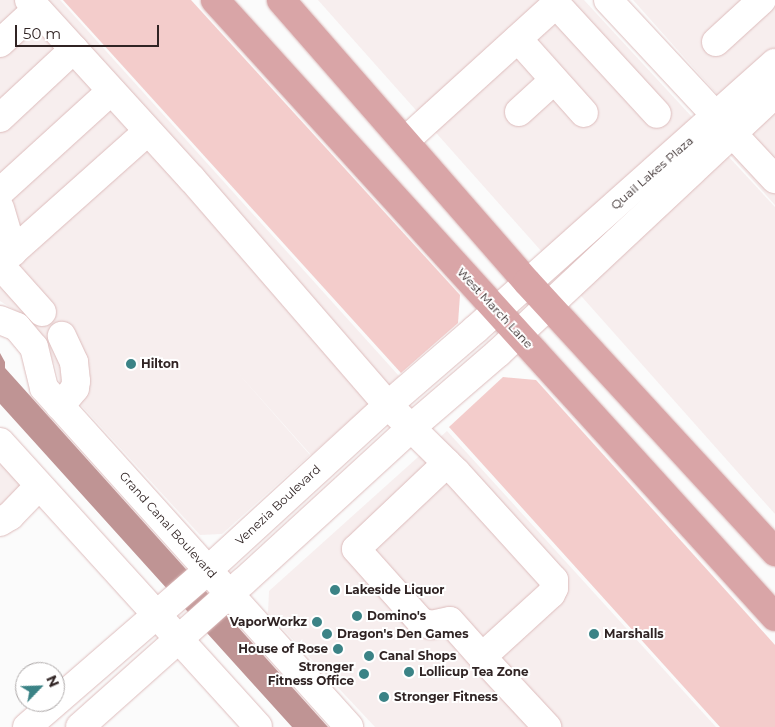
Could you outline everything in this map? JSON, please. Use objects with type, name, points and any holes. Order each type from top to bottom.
[{"type":"main road","name":"West March Lane","points":[[215,0],[775,616]]},
{"type":"main road","points":[[281,0],[527,282],[775,552]]},
{"type":"street","points":[[608,0],[775,179]]},
{"type":"street","points":[[716,42],[762,0]]},
{"type":"street","points":[[405,141],[518,39],[555,2],[657,114]]},
{"type":"street","points":[[0,43],[33,5],[148,131],[349,358],[388,405],[447,463],[554,580],[554,588],[551,594],[482,657]]},
{"type":"street","points":[[518,39],[584,114]]},
{"type":"street","points":[[0,118],[74,49]]},
{"type":"street","name":"Quail Lakes Plaza","points":[[549,305],[724,124],[775,63]]},
{"type":"street","points":[[519,112],[554,80]]},
{"type":"street","points":[[0,192],[111,90]]},
{"type":"street","name":"Quail Lakes Plaza","points":[[527,282],[724,124],[775,94]]},
{"type":"street","points":[[4,260],[148,131]]},
{"type":"street","points":[[0,208],[4,260],[42,312]]},
{"type":"street","name":"Venezia Boulevard","points":[[27,727],[208,570],[388,405],[527,282]]},
{"type":"street","points":[[80,727],[549,305]]},
{"type":"street","name":"Grand Canal Boulevard","points":[[0,320],[17,328],[30,341],[38,358],[44,388],[349,727]]},
{"type":"street","points":[[60,406],[75,388],[76,381],[72,356],[62,336]]},
{"type":"street","points":[[438,361],[461,384]]},
{"type":"street","points":[[0,442],[258,727]]},
{"type":"street","points":[[447,463],[356,549],[421,622],[431,625],[450,621],[547,727]]},
{"type":"street","points":[[0,522],[10,516],[39,486]]},
{"type":"shaded area","points":[[0,0],[60,0],[399,376],[311,455],[230,364],[310,455],[222,534],[200,535],[59,381],[55,365],[41,336],[21,314],[0,301]]},
{"type":"shaded area","points":[[63,0],[191,0],[460,295],[458,323],[401,373]]},
{"type":"shaded area","points":[[318,0],[584,0],[775,207],[775,514]]},
{"type":"shaded area","points":[[633,0],[775,0],[775,205],[701,123],[724,102]]},
{"type":"shaded area","points":[[0,353],[5,362],[5,368],[328,727],[292,727],[0,404]]},
{"type":"shaded area","points":[[503,377],[536,380],[775,645],[775,727],[720,727],[449,427]]},
{"type":"shaded area","points":[[447,431],[716,727],[375,727],[268,613],[269,591]]},
{"type":"shaded area","points":[[0,450],[12,461],[28,498],[0,515]]},
{"type":"place","name":"Hilton","points":[[131,364]]},
{"type":"place","name":"Lakeside Liquor","points":[[335,590]]},
{"type":"place","name":"Domino's","points":[[357,616]]},
{"type":"place","name":"VaporWorkz","points":[[317,622]]},
{"type":"place","name":"Dragon's Den Games","points":[[327,634]]},
{"type":"place","name":"Marshalls","points":[[594,634]]},
{"type":"place","name":"House of Rose","points":[[338,649]]},
{"type":"place","name":"Canal Shops","points":[[369,656]]},
{"type":"place","name":"Lollicup Tea Zone","points":[[409,672]]},
{"type":"place","name":"Stronger Fitness Office","points":[[364,674]]},
{"type":"place","name":"Stronger Fitness","points":[[384,697]]}]
